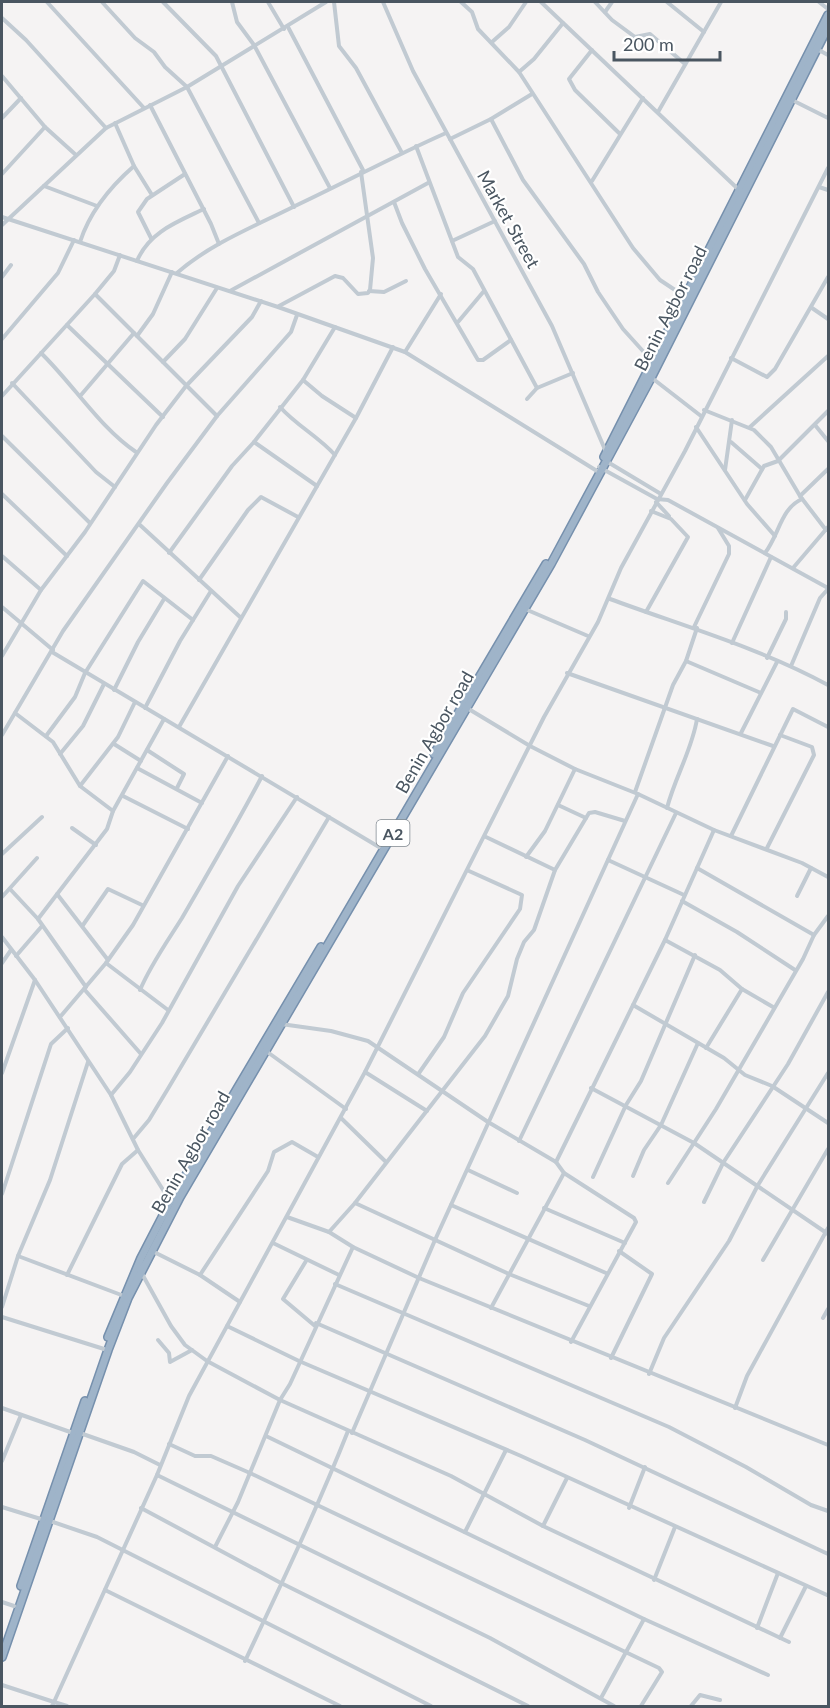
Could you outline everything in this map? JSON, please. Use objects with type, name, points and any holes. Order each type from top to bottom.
[{"type":"highway","name":"Benin Agbor road","points":[[2,1657],[104,1349],[124,1296],[170,1202],[266,1050],[525,609],[600,469],[651,360],[828,15]]},
{"type":"highway","name":"Benin Agbor road","points":[[605,457],[651,378],[828,27]]},
{"type":"highway","name":"Benin Agbor road","points":[[76,1433],[108,1350],[151,1250],[380,847],[600,469]]},
{"type":"highway","name":"Benin Agbor road","points":[[2,1643],[46,1521]]},
{"type":"street","points":[[47,2],[144,108]]},
{"type":"street","points":[[102,2],[135,38],[154,52],[165,67],[187,87],[259,223]]},
{"type":"street","points":[[163,2],[216,56],[294,207]]},
{"type":"street","points":[[232,2],[237,22],[254,45],[330,188]]},
{"type":"street","points":[[268,2],[286,28],[362,171],[365,216],[373,258],[372,285],[369,291]]},
{"type":"street","points":[[2,225],[106,128],[187,87],[326,2]]},
{"type":"street","points":[[334,2],[339,46],[356,68],[402,153]]},
{"type":"street","name":"Market Street","points":[[383,2],[413,71],[552,326],[573,373],[605,457]]},
{"type":"street","points":[[461,2],[472,12],[478,29],[519,72],[592,181],[633,248],[660,279],[684,296]]},
{"type":"street","points":[[492,42],[509,27],[526,2]]},
{"type":"street","points":[[541,2],[739,190]]},
{"type":"street","points":[[596,2],[635,37],[650,34],[685,64]]},
{"type":"street","points":[[605,12],[612,2]]},
{"type":"street","points":[[667,2],[704,32]]},
{"type":"street","points":[[658,112],[721,2]]},
{"type":"street","points":[[819,2],[828,9]]},
{"type":"street","points":[[2,18],[26,40],[106,128]]},
{"type":"street","points":[[519,72],[534,59],[563,22]]},
{"type":"street","points":[[817,49],[828,55]]},
{"type":"street","points":[[592,50],[569,79],[575,90],[620,134]]},
{"type":"street","points":[[2,76],[45,127],[76,155]]},
{"type":"street","points":[[450,139],[492,119],[532,94]]},
{"type":"street","points":[[2,118],[21,98]]},
{"type":"street","points":[[592,181],[643,98]]},
{"type":"street","points":[[792,100],[828,118]]},
{"type":"street","points":[[150,105],[204,209],[219,244]]},
{"type":"street","points":[[492,119],[523,180],[584,264],[598,292],[623,329],[651,360]]},
{"type":"street","points":[[115,123],[134,166],[152,195]]},
{"type":"street","points":[[2,174],[45,127]]},
{"type":"street","points":[[81,395],[153,314],[174,273],[193,259],[362,171],[446,133]]},
{"type":"street","points":[[416,147],[458,257],[474,269],[537,388]]},
{"type":"street","points":[[2,339],[58,273],[97,206],[117,181],[134,166]]},
{"type":"street","points":[[53,1704],[157,1475],[189,1396],[346,1109],[469,871],[567,674],[610,599],[621,568],[696,427],[828,168]]},
{"type":"street","points":[[151,238],[138,212],[152,195],[185,174]]},
{"type":"street","points":[[230,292],[428,183]]},
{"type":"street","points":[[44,186],[97,206]]},
{"type":"street","points":[[819,187],[828,190]]},
{"type":"street","points":[[394,202],[411,241],[478,360],[483,360],[511,340]]},
{"type":"street","points":[[137,261],[151,238],[204,209]]},
{"type":"street","points":[[2,217],[261,301],[405,352],[600,469],[793,568],[828,588],[820,598],[791,666]]},
{"type":"street","points":[[452,241],[495,221]]},
{"type":"street","points":[[2,396],[95,294],[114,271],[120,255]]},
{"type":"street","points":[[2,277],[12,265]]},
{"type":"street","points":[[278,307],[335,276],[343,278],[358,294],[369,291],[384,292],[406,281]]},
{"type":"street","points":[[731,358],[767,377],[775,369],[828,277]]},
{"type":"street","points":[[163,362],[185,339],[217,288]]},
{"type":"street","points":[[458,322],[484,291]]},
{"type":"street","points":[[95,294],[217,416]]},
{"type":"street","points":[[405,352],[441,294]]},
{"type":"street","points":[[2,655],[42,590],[90,523],[136,452],[186,386],[231,341],[261,301]]},
{"type":"street","points":[[812,308],[828,319]]},
{"type":"street","points":[[2,735],[63,631],[217,416],[291,332],[297,315]]},
{"type":"street","points":[[67,325],[163,417]]},
{"type":"street","points":[[169,553],[232,466],[303,380],[335,327]]},
{"type":"street","points":[[179,727],[356,418],[393,347]]},
{"type":"street","points":[[41,353],[81,395],[99,418],[136,452]]},
{"type":"street","points":[[750,427],[828,356]]},
{"type":"street","points":[[527,399],[537,388],[573,373]]},
{"type":"street","points":[[651,378],[701,416]]},
{"type":"street","points":[[303,380],[322,396],[356,418]]},
{"type":"street","points":[[12,383],[96,472],[114,487]]},
{"type":"street","points":[[280,407],[291,420],[323,441],[335,455]]},
{"type":"street","points":[[704,410],[750,427],[771,447],[801,497],[827,529],[793,568]]},
{"type":"street","points":[[745,500],[762,469],[778,461],[828,411]]},
{"type":"street","points":[[725,471],[732,420]]},
{"type":"street","points":[[815,425],[828,441]]},
{"type":"street","points":[[696,427],[745,500],[775,537]]},
{"type":"street","points":[[2,436],[90,523]]},
{"type":"street","points":[[254,442],[317,486]]},
{"type":"street","points":[[730,442],[762,469]]},
{"type":"street","points":[[605,457],[659,498],[670,518],[688,537],[646,612]]},
{"type":"street","points":[[765,553],[787,509],[828,469]]},
{"type":"street","points":[[2,494],[67,556]]},
{"type":"street","points":[[199,580],[248,510],[261,497],[299,517]]},
{"type":"street","points":[[651,511],[670,518]]},
{"type":"street","points":[[140,525],[240,617]]},
{"type":"street","points":[[245,1660],[279,1582],[300,1544],[333,1468],[371,1391],[435,1240],[625,822],[673,685],[686,661],[695,627],[729,554],[729,546],[716,527]]},
{"type":"street","points":[[2,556],[42,590]]},
{"type":"street","points":[[732,643],[771,557]]},
{"type":"street","points":[[46,736],[75,697],[85,673],[144,580],[164,599],[193,620]]},
{"type":"street","points":[[145,708],[193,620],[212,591]]},
{"type":"street","points":[[114,690],[138,642],[164,599]]},
{"type":"street","points":[[610,599],[695,627],[791,666],[828,685]]},
{"type":"street","points":[[2,607],[22,622],[52,651],[85,673],[380,847]]},
{"type":"street","points":[[525,609],[588,636]]},
{"type":"street","points":[[767,658],[786,619],[786,612]]},
{"type":"street","points":[[686,661],[761,693]]},
{"type":"street","points":[[741,733],[777,662]]},
{"type":"street","points":[[567,674],[773,746]]},
{"type":"street","points":[[60,754],[83,726],[104,684]]},
{"type":"street","points":[[80,786],[114,744],[135,702]]},
{"type":"street","points":[[466,708],[530,746],[575,769],[637,793],[714,830],[767,848],[828,877]]},
{"type":"street","points":[[731,836],[773,746],[794,708],[828,727]]},
{"type":"street","points":[[15,713],[46,736],[80,786],[113,811]]},
{"type":"street","points":[[38,919],[107,829],[113,811],[164,719]]},
{"type":"street","points":[[667,808],[677,772],[694,734],[697,719]]},
{"type":"street","points":[[767,848],[814,755],[812,747],[780,735]]},
{"type":"street","points":[[114,744],[141,761]]},
{"type":"street","points":[[147,750],[184,774],[177,788]]},
{"type":"street","points":[[60,1017],[107,962],[133,925],[142,905],[188,829],[228,756]]},
{"type":"street","points":[[137,768],[202,803]]},
{"type":"street","points":[[526,856],[545,831],[575,769]]},
{"type":"street","points":[[140,990],[160,949],[181,920],[238,823],[262,776]]},
{"type":"street","points":[[123,796],[188,829]]},
{"type":"street","points":[[111,1095],[141,1054],[238,886],[297,797]]},
{"type":"street","points":[[558,805],[586,818]]},
{"type":"street","points":[[329,1232],[485,1036],[508,996],[517,959],[524,942],[534,930],[555,870],[591,811],[625,822]]},
{"type":"street","points":[[519,1141],[676,813]]},
{"type":"street","points":[[133,1139],[149,1120],[328,817]]},
{"type":"street","points":[[2,854],[42,818]]},
{"type":"street","points":[[72,828],[96,844]]},
{"type":"street","points":[[556,1162],[647,972],[665,940],[714,830]]},
{"type":"street","points":[[486,837],[555,870]]},
{"type":"street","points":[[2,897],[38,858]]},
{"type":"street","points":[[608,860],[684,895]]},
{"type":"street","points":[[697,868],[814,935]]},
{"type":"street","points":[[797,896],[811,868]]},
{"type":"street","points":[[419,1073],[444,1036],[464,993],[520,909],[522,895],[469,871]]},
{"type":"street","points":[[10,889],[38,919],[85,988],[141,1054]]},
{"type":"street","points":[[83,925],[108,890],[142,905]]},
{"type":"street","points":[[57,894],[83,925],[107,962],[168,1010]]},
{"type":"street","points":[[682,901],[737,932],[795,970]]},
{"type":"street","points":[[668,1183],[803,959],[814,935],[827,924],[828,916]]},
{"type":"street","points":[[16,956],[42,926]]},
{"type":"street","points":[[2,937],[35,980],[111,1095],[138,1150],[170,1202]]},
{"type":"street","points":[[665,940],[720,970],[742,988],[773,1006]]},
{"type":"street","points":[[2,963],[11,951]]},
{"type":"street","points":[[593,1177],[626,1105],[642,1081],[695,956]]},
{"type":"street","points":[[2,1073],[35,980]]},
{"type":"street","points":[[706,1048],[742,988]]},
{"type":"street","points":[[704,1202],[723,1163],[821,1010],[828,992]]},
{"type":"street","points":[[633,1005],[698,1043],[738,1068],[745,1075],[772,1086],[828,1123]]},
{"type":"street","points":[[281,1024],[354,1036],[368,1041],[419,1073],[488,1122],[556,1162],[564,1173],[634,1218],[636,1222],[606,1273],[571,1342]]},
{"type":"street","points":[[2,1194],[51,1044],[68,1028]]},
{"type":"street","points":[[633,1176],[644,1150],[661,1125],[698,1043]]},
{"type":"street","points":[[266,1050],[346,1109]]},
{"type":"street","points":[[2,1307],[18,1256],[50,1180],[88,1061]]},
{"type":"street","points":[[365,1072],[426,1111]]},
{"type":"street","points":[[649,1374],[664,1338],[729,1241],[758,1185],[828,1073]]},
{"type":"street","points":[[591,1088],[694,1143],[828,1231],[747,1376],[735,1408]]},
{"type":"street","points":[[341,1118],[386,1162]]},
{"type":"street","points":[[200,1275],[268,1171],[274,1152],[292,1142],[318,1157]]},
{"type":"street","points":[[763,1260],[828,1149]]},
{"type":"street","points":[[67,1275],[122,1164],[138,1150]]},
{"type":"street","points":[[468,1170],[517,1193]]},
{"type":"street","points":[[491,1308],[564,1173]]},
{"type":"street","points":[[354,1203],[509,1274],[589,1306]]},
{"type":"street","points":[[451,1205],[606,1273]]},
{"type":"street","points":[[544,1208],[624,1243]]},
{"type":"street","points":[[287,1217],[329,1232],[353,1247],[419,1278],[649,1374],[828,1445]]},
{"type":"street","points":[[273,1243],[339,1275]]},
{"type":"street","points":[[215,1547],[233,1513],[280,1400],[353,1247]]},
{"type":"street","points":[[151,1250],[200,1275],[240,1302]]},
{"type":"street","points":[[611,1358],[652,1274],[620,1251]]},
{"type":"street","points":[[18,1256],[124,1296]]},
{"type":"street","points":[[306,1261],[283,1299],[316,1324],[645,1467],[828,1554]]},
{"type":"street","points":[[141,1271],[171,1326],[185,1345],[207,1361],[280,1400],[451,1476],[543,1526],[789,1642]]},
{"type":"street","points":[[335,1284],[677,1430],[811,1505],[828,1511]]},
{"type":"street","points":[[823,1318],[828,1309]]},
{"type":"street","points":[[2,1317],[104,1349]]},
{"type":"street","points":[[227,1326],[299,1361],[506,1450],[629,1508],[827,1595]]},
{"type":"street","points":[[158,1340],[169,1353],[171,1362],[192,1350]]},
{"type":"street","points":[[2,1408],[134,1452],[160,1465]]},
{"type":"street","points":[[2,1461],[21,1415]]},
{"type":"street","points":[[266,1436],[644,1619],[768,1675]]},
{"type":"street","points":[[169,1444],[195,1456],[211,1456],[250,1473],[659,1668],[662,1672],[641,1707]]},
{"type":"street","points":[[465,1532],[506,1450]]},
{"type":"street","points":[[629,1508],[645,1467]]},
{"type":"street","points":[[157,1475],[490,1638],[614,1707]]},
{"type":"street","points":[[543,1526],[567,1478]]},
{"type":"street","points":[[2,1507],[97,1537],[431,1707]]},
{"type":"street","points":[[141,1508],[279,1582],[528,1707]]},
{"type":"street","points":[[654,1580],[675,1527]]},
{"type":"street","points":[[758,1628],[777,1573]]},
{"type":"street","points":[[780,1638],[806,1586]]},
{"type":"street","points":[[105,1590],[340,1707]]},
{"type":"street","points":[[2,1602],[14,1606]]},
{"type":"street","points":[[601,1698],[644,1619]]},
{"type":"street","points":[[2,1685],[67,1707]]},
{"type":"street","points":[[691,1707],[700,1695],[720,1700]]}]
